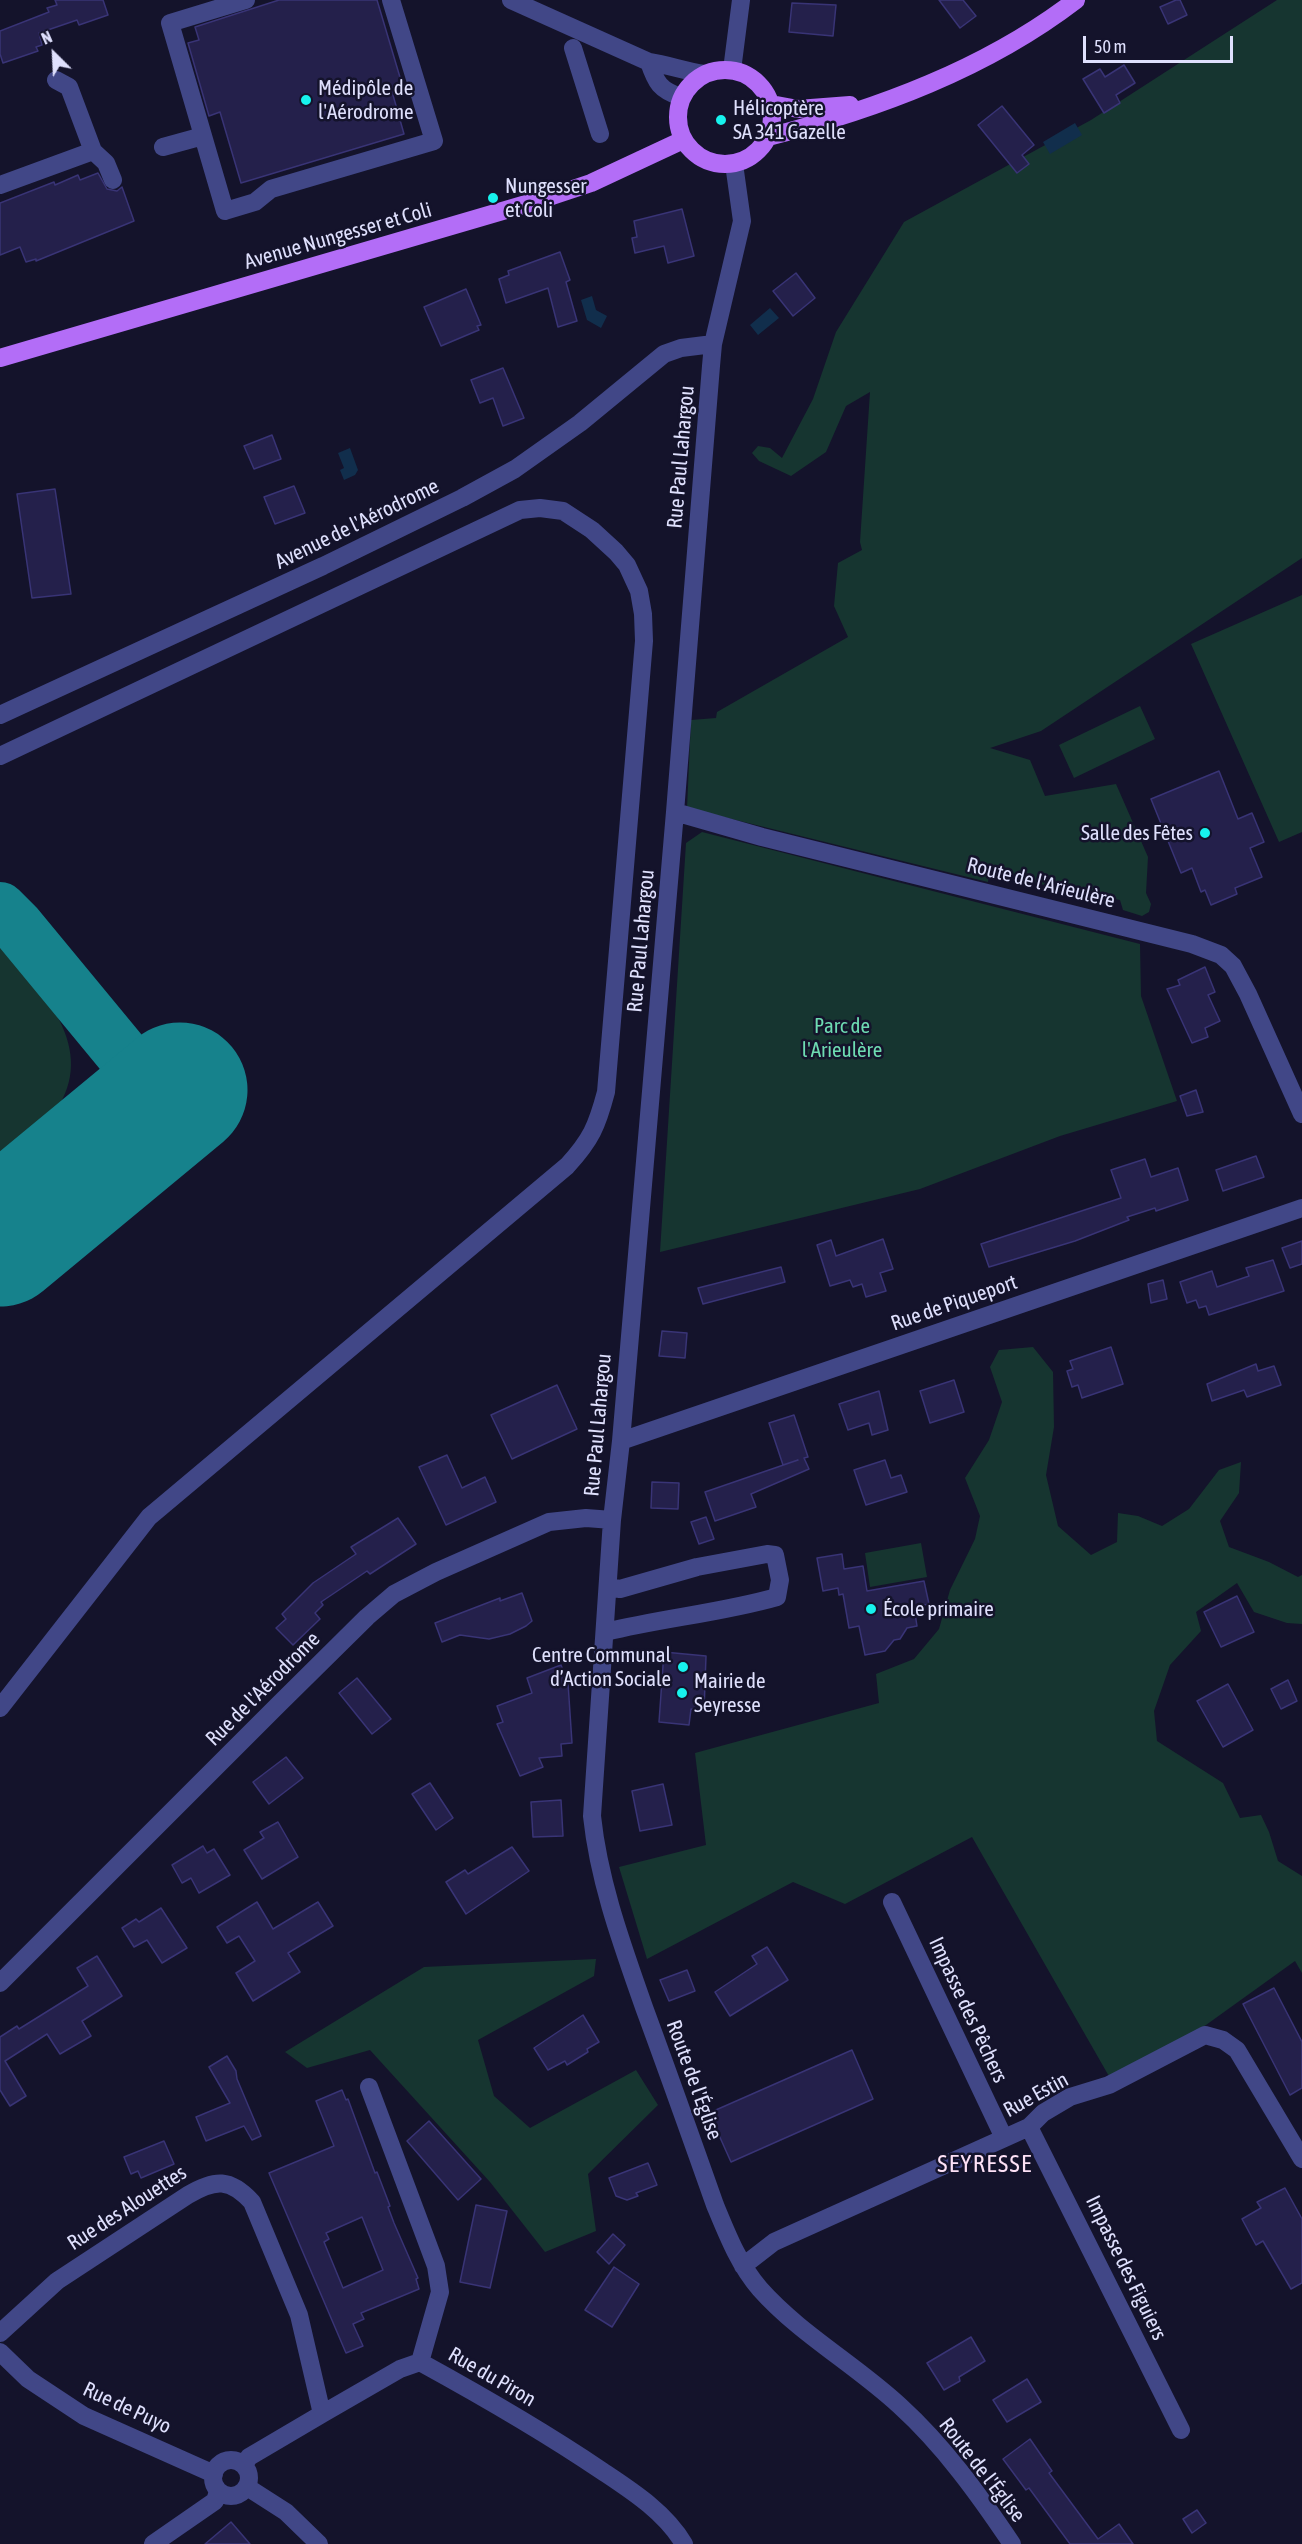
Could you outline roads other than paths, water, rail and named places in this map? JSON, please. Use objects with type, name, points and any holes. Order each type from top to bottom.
[{"type":"main road","points":[[768,137],[845,116],[940,80],[991,56],[1034,30],[1076,0]]},
{"type":"main road","points":[[723,69],[732,70],[746,74],[757,81],[771,104],[773,118],[768,137],[761,148],[749,158],[734,164],[719,164],[693,153],[683,140],[678,128],[677,112],[681,97],[691,84],[704,74],[723,69]]},
{"type":"main road","points":[[771,104],[798,109],[829,108],[884,100]]},
{"type":"main road","name":"Avenue Nungesser et Coli","points":[[0,358],[540,200],[591,183],[683,140]]},
{"type":"street","points":[[246,0],[170,23],[225,211],[255,202],[271,189],[434,141],[391,0]]},
{"type":"street","points":[[511,0],[649,62],[704,74]]},
{"type":"street","points":[[732,70],[741,0]]},
{"type":"street","points":[[573,48],[600,134]]},
{"type":"street","points":[[649,62],[655,81],[667,92],[681,97]]},
{"type":"street","points":[[56,81],[69,87],[93,151],[106,163],[113,180]]},
{"type":"street","points":[[163,147],[203,136]]},
{"type":"street","points":[[0,185],[93,151]]},
{"type":"street","name":"Rue Paul Lahargou","points":[[612,1520],[621,1441],[675,813],[713,344],[742,221],[734,164]]},
{"type":"street","name":"Avenue de l'Aérodrome","points":[[0,715],[323,566],[462,498],[515,469],[570,430],[664,354],[681,348],[713,344]]},
{"type":"street","points":[[0,756],[520,510],[540,508],[563,511],[592,530],[627,565],[639,591],[644,640],[606,1092],[599,1119],[586,1145],[567,1166],[422,1290],[149,1517],[0,1708]]},
{"type":"street","name":"Route de l'Arieulère","points":[[675,813],[762,837],[1192,944],[1221,955],[1233,966],[1248,994],[1302,1114]]},
{"type":"street","name":"Rue de Piqueport","points":[[621,1441],[1302,1208]]},
{"type":"street","name":"Rue de l'Aérodrome","points":[[0,1983],[367,1617],[394,1594],[436,1572],[549,1522],[586,1518],[612,1520]]},
{"type":"street","name":"Route de l'Église","points":[[612,1520],[592,1816],[595,1849],[634,1980],[715,2205],[743,2266],[760,2289],[789,2316],[900,2406],[945,2452],[1012,2544]]},
{"type":"street","points":[[606,1632],[656,1619],[755,1603],[777,1597],[780,1580],[776,1556],[767,1554],[697,1567],[620,1588],[609,1587]]},
{"type":"street","name":"Impasse des Pêchers","points":[[892,1902],[1004,2138]]},
{"type":"street","name":"Rue Estin","points":[[743,2266],[774,2242],[1029,2127],[1043,2113],[1070,2097],[1109,2085],[1205,2036],[1223,2040],[1237,2050],[1302,2159]]},
{"type":"street","name":"Rue du Piron","points":[[369,2087],[436,2266],[440,2292],[420,2362],[573,2451],[642,2499],[676,2531],[684,2544]]},
{"type":"street","name":"Impasse des Figuiers","points":[[1029,2127],[1181,2430]]},
{"type":"street","name":"Rue des Alouettes","points":[[0,2334],[57,2281],[116,2241],[206,2184],[225,2183],[240,2190],[252,2202],[298,2315],[322,2414]]},
{"type":"street","name":"Rue de Puyo","points":[[0,2352],[28,2379],[84,2416],[216,2482]]},
{"type":"street","points":[[244,2465],[249,2457],[322,2414],[400,2369],[420,2362]]},
{"type":"street","points":[[153,2544],[215,2501],[216,2482],[218,2465],[236,2460],[248,2471],[247,2487],[239,2494],[228,2496],[216,2482]]},
{"type":"street","points":[[247,2487],[260,2493],[286,2512],[318,2544]]},
{"type":"water","points":[[1075,123],[1082,135],[1050,154],[1043,142]]},
{"type":"water","points":[[592,296],[596,310],[607,316],[601,328],[587,320],[581,300]]},
{"type":"water","points":[[770,308],[779,318],[758,335],[750,325]]},
{"type":"water","points":[[350,448],[358,470],[355,475],[344,480],[340,470],[344,468],[338,453]]},
{"type":"place","name":"Médipôle de l'Aérodrome","points":[[306,100]]},
{"type":"place","name":"Hélicoptère SA 341 Gazelle","points":[[721,120]]},
{"type":"place","name":"Nungesser et Coli","points":[[493,198]]},
{"type":"place","name":"Salle des Fêtes","points":[[1205,833]]},
{"type":"place","name":"École primaire","points":[[871,1609]]},
{"type":"place","name":"Centre Communal d’Action Sociale","points":[[683,1667]]},
{"type":"place","name":"Mairie de Seyresse","points":[[682,1693]]},
{"type":"district","name":"SEYRESSE","points":[[985,2164]]},
{"type":"park label","name":"Parc de l'Arieulère","points":[[842,1038]]}]
